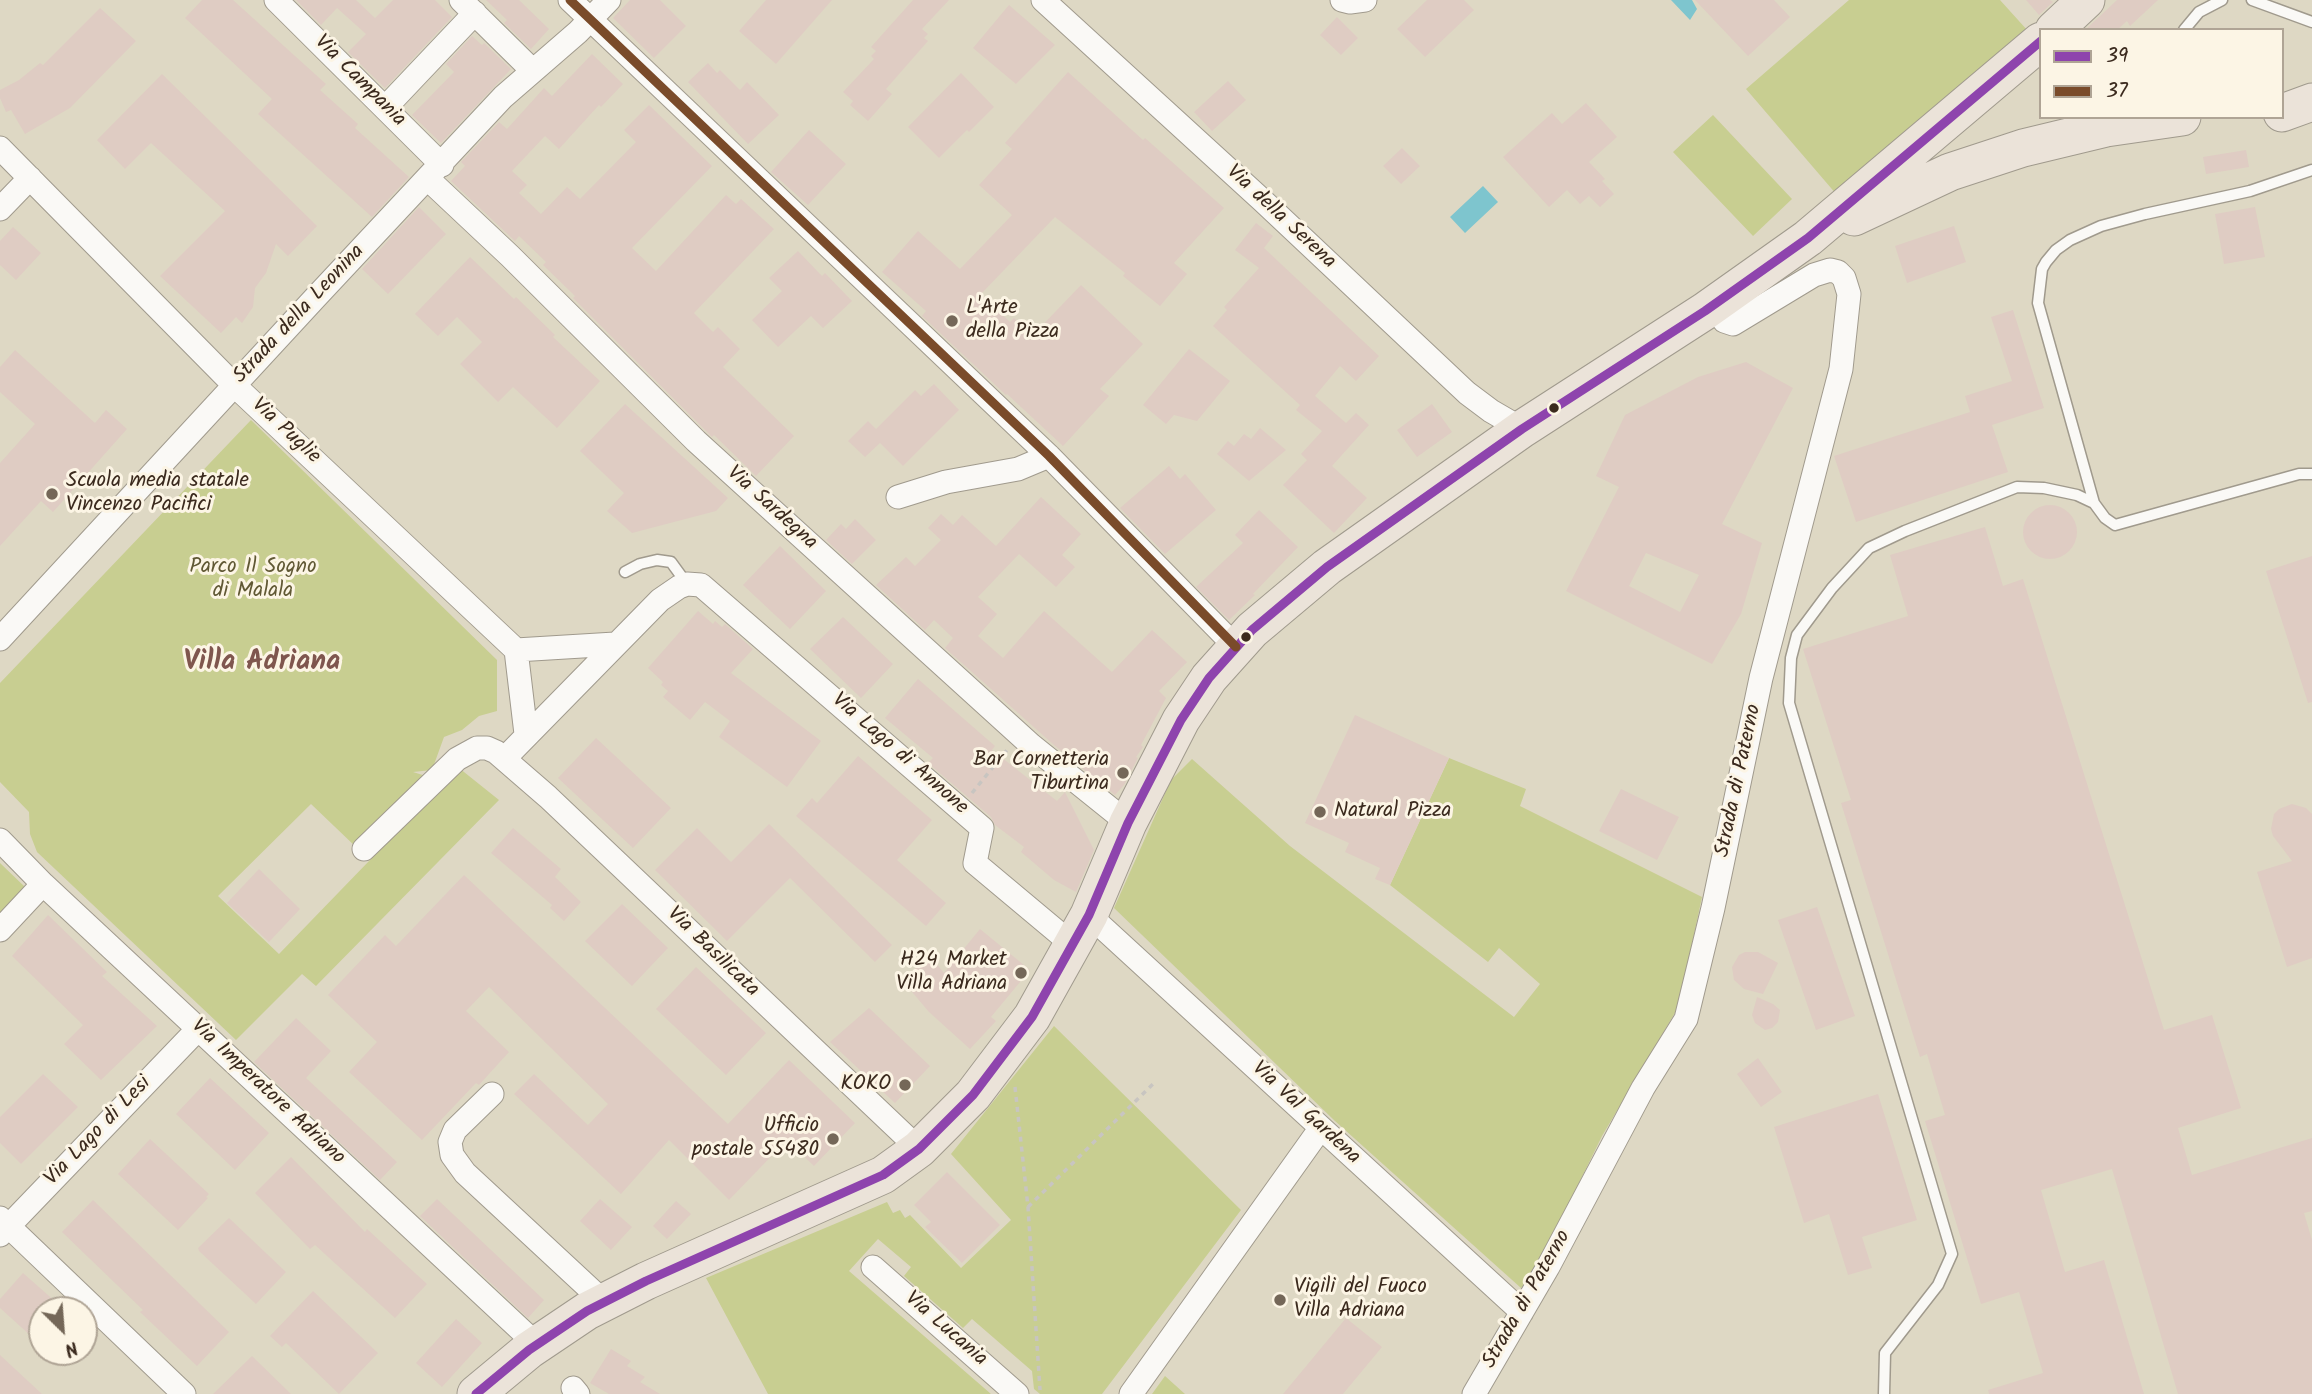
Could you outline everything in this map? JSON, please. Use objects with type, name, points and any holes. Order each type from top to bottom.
[{"type":"main road","points":[[2055,28],[2086,0]]},
{"type":"main road","points":[[477,1394],[536,1344],[604,1302],[883,1175],[919,1149],[973,1095],[1032,1017],[1081,930],[1128,823],[1181,720],[1209,678],[1269,614],[1327,567],[1522,429],[1714,304],[1808,238],[2039,43]]},
{"type":"main road","points":[[2284,113],[2312,102]]},
{"type":"main road","points":[[2284,114],[2312,119]]},
{"type":"main road","points":[[1808,238],[1950,172],[2064,137],[2119,125],[2166,119]]},
{"type":"main road","points":[[1934,132],[1937,153],[1950,172]]},
{"type":"street","name":"Via Campania","points":[[276,0],[385,108],[435,172]]},
{"type":"street","points":[[570,0],[1049,456],[1236,647]]},
{"type":"street","name":"Strada della Leonina","points":[[0,639],[503,97],[591,21],[609,0]]},
{"type":"street","name":"Via della Serena","points":[[1043,0],[1263,201],[1461,388],[1491,411],[1522,429]]},
{"type":"street","points":[[1342,0],[1365,0]]},
{"type":"street","points":[[385,108],[468,7],[533,71]]},
{"type":"street","name":"Via Puglie","points":[[0,148],[234,385],[516,650]]},
{"type":"street","name":"Via Sardegna","points":[[435,172],[510,256],[696,441],[1019,734],[1128,823]]},
{"type":"street","points":[[0,209],[30,178]]},
{"type":"street","name":"Strada di Paterno","points":[[1474,1394],[1522,1312],[1643,1088],[1686,1019],[1713,908],[1761,678],[1841,369],[1849,294],[1844,278],[1838,272],[1830,270],[1814,275],[1733,324],[1724,321],[1714,304]]},
{"type":"street","points":[[898,497],[946,482],[1018,468],[1049,456]]},
{"type":"street","points":[[364,849],[440,773],[462,756],[477,748],[484,748],[505,758],[665,595],[687,584]]},
{"type":"street","name":"Via Lago di Annone","points":[[687,584],[707,588],[982,828],[975,863],[1081,930]]},
{"type":"street","points":[[526,734],[516,650],[615,644]]},
{"type":"street","name":"Via Basilicata","points":[[505,758],[919,1149]]},
{"type":"street","name":"Via Imperatore Adriano","points":[[0,840],[43,884],[536,1344]]},
{"type":"street","points":[[0,930],[43,884]]},
{"type":"street","name":"Via Val Gardena","points":[[1081,930],[1320,1129],[1522,1312]]},
{"type":"street","name":"Via Lago di Lesi","points":[[3,1226],[198,1029]]},
{"type":"street","points":[[492,1094],[455,1130],[450,1142],[452,1156],[465,1173],[604,1302]]},
{"type":"street","points":[[1131,1394],[1320,1129]]},
{"type":"street","points":[[3,1226],[184,1394]]},
{"type":"street","name":"Via Lucania","points":[[873,1267],[1017,1394]]},
{"type":"lane","points":[[2186,28],[2199,12],[2222,0]]},
{"type":"lane","points":[[2252,0],[2312,22]]},
{"type":"lane","points":[[2312,170],[2250,191],[2101,226],[2070,240],[2056,250],[2042,268],[2038,303],[2094,503],[2105,518],[2115,525],[2299,474],[2312,474]]},
{"type":"lane","points":[[1884,1394],[1885,1353],[1938,1285],[1952,1254],[1790,702],[1791,658],[1797,635],[1832,588],[1869,548],[2017,487],[2044,488],[2077,495],[2094,503]]},
{"type":"lane","points":[[625,572],[657,560],[671,562],[687,584]]},
{"type":"path","points":[[960,808],[1019,734]]},
{"type":"path","points":[[1011,1047],[1028,1207],[1040,1394]]},
{"type":"path","points":[[1028,1207],[1155,1082]]},
{"type":"green space","points":[[1849,0],[2000,0],[2028,31],[1837,195],[1746,89]]},
{"type":"green space","points":[[1713,115],[1792,199],[1753,236],[1673,152]]},
{"type":"green space","name":"Parco Il Sogno di Malala","points":[[251,420],[497,660],[497,711],[479,716],[462,730],[444,737],[432,770],[413,772],[429,777],[357,848],[311,804],[218,896],[279,954],[459,768],[499,800],[316,986],[302,974],[236,1040],[37,852],[30,834],[29,812],[0,782],[0,683]]},
{"type":"green space","points":[[1449,758],[1526,789],[1520,806],[1702,897],[1679,1006],[1602,1136],[1536,1271],[1521,1288],[1335,1121],[1114,908],[1171,780],[1192,759],[1290,846],[1514,1017],[1540,984],[1499,948],[1488,962],[1390,885]]},
{"type":"green space","points":[[0,863],[25,887],[0,913]]},
{"type":"green space","points":[[1054,1026],[1241,1210],[1102,1394],[1040,1394],[1034,1389],[1032,1371],[972,1319],[963,1328],[904,1276],[911,1267],[878,1239],[849,1271],[991,1394],[768,1394],[706,1278],[887,1202],[893,1213],[900,1210],[905,1218],[910,1215],[961,1268],[1011,1220],[951,1154]]},
{"type":"green space","points":[[1165,1376],[1185,1394],[1152,1394]]},
{"type":"water","points":[[1671,0],[1692,0],[1697,9],[1690,20]]},
{"type":"water","points":[[1483,186],[1498,202],[1465,233],[1450,217]]},
{"type":"building","points":[[202,0],[233,0],[326,84],[320,90],[358,124],[355,128],[409,177],[372,217],[258,114],[272,99],[185,18]]},
{"type":"building","points":[[296,0],[356,0],[375,18],[393,0],[435,0],[452,17],[385,88],[348,52],[366,34],[337,8],[321,25]]},
{"type":"building","points":[[486,0],[519,0],[549,29],[531,49],[504,23],[507,20]]},
{"type":"building","points":[[630,0],[660,0],[686,26],[654,58],[613,18]]},
{"type":"building","points":[[766,0],[832,0],[776,64],[739,31]]},
{"type":"building","points":[[913,0],[949,0],[922,29],[928,34],[924,38],[928,41],[886,89],[892,94],[868,121],[850,105],[853,101],[843,92],[874,59],[871,56],[876,51],[871,47]]},
{"type":"building","points":[[1427,0],[1464,0],[1474,10],[1425,57],[1397,29]]},
{"type":"building","points":[[1695,0],[1774,0],[1790,17],[1748,56]]},
{"type":"building","points":[[2026,0],[2050,0],[2053,2],[2039,15]]},
{"type":"building","points":[[2117,0],[2158,0],[2130,26],[2127,21],[2119,28],[2087,28]]},
{"type":"building","points":[[1009,5],[1055,45],[1016,84],[973,48]]},
{"type":"building","points":[[100,8],[136,41],[70,108],[25,134],[11,110],[6,112],[0,98],[0,90],[19,80],[40,63],[43,65]]},
{"type":"building","points":[[1337,17],[1358,38],[1341,55],[1320,35]]},
{"type":"building","points":[[472,36],[482,45],[484,43],[511,69],[441,143],[412,115],[454,72],[446,64]]},
{"type":"building","points":[[592,54],[623,84],[601,107],[599,105],[559,149],[545,136],[512,171],[527,185],[519,193],[541,214],[567,187],[580,199],[636,142],[624,130],[649,105],[712,166],[632,248],[656,271],[726,195],[736,204],[741,199],[774,229],[694,313],[713,332],[718,327],[740,349],[723,367],[794,436],[756,476],[714,435],[712,437],[573,298],[575,296],[543,265],[546,262],[519,236],[515,241],[451,181],[465,166],[461,162],[499,122],[507,129],[544,88],[552,96]]},
{"type":"building","points":[[708,63],[717,73],[720,70],[740,90],[747,82],[779,115],[748,144],[688,82]]},
{"type":"building","points":[[1068,72],[1224,208],[1174,263],[1187,274],[1160,306],[1123,276],[1125,273],[1055,217],[981,294],[1010,322],[1014,318],[1032,336],[1081,285],[1143,344],[1100,389],[1109,396],[1063,446],[922,316],[926,311],[882,272],[918,231],[960,269],[1012,215],[979,185],[1012,149],[1005,143]]},
{"type":"building","points":[[961,73],[994,107],[939,158],[908,127]]},
{"type":"building","points":[[162,74],[317,226],[288,256],[276,244],[266,273],[255,288],[253,307],[242,323],[236,317],[221,333],[160,276],[225,211],[151,143],[125,169],[97,140]]},
{"type":"building","points":[[1228,81],[1246,100],[1212,131],[1194,112]]},
{"type":"building","points":[[1586,103],[1617,137],[1589,162],[1605,179],[1602,181],[1614,194],[1600,207],[1589,196],[1580,204],[1567,190],[1549,207],[1503,157],[1552,113],[1562,124]]},
{"type":"building","points":[[809,130],[846,164],[808,205],[771,172]]},
{"type":"building","points":[[1402,148],[1420,166],[1401,184],[1383,166]]},
{"type":"building","points":[[2246,150],[2249,167],[2206,174],[2203,157]]},
{"type":"building","points":[[419,207],[446,234],[388,294],[362,269]]},
{"type":"building","points":[[2255,207],[2265,257],[2224,264],[2215,214]]},
{"type":"building","points":[[1256,223],[1273,236],[1264,248],[1379,356],[1356,381],[1340,366],[1315,396],[1346,423],[1356,413],[1369,425],[1332,466],[1367,498],[1334,533],[1283,485],[1307,460],[1301,454],[1322,431],[1296,410],[1300,405],[1213,326],[1227,310],[1224,307],[1259,268],[1235,250]]},
{"type":"building","points":[[1954,226],[1966,262],[1907,283],[1895,246]]},
{"type":"building","points":[[13,227],[41,253],[16,280],[0,265],[0,241]]},
{"type":"building","points":[[798,251],[822,276],[825,273],[852,301],[823,328],[811,316],[778,347],[752,320],[782,291],[769,278]]},
{"type":"building","points":[[470,257],[514,299],[516,297],[555,335],[553,337],[600,381],[557,428],[513,387],[498,402],[460,364],[482,342],[457,317],[438,336],[415,314]]},
{"type":"building","points":[[2013,310],[2044,408],[1992,425],[2008,472],[1856,522],[1834,456],[1970,412],[1965,396],[2012,381],[1991,317]]},
{"type":"building","points":[[1189,349],[1230,381],[1197,421],[1174,415],[1166,424],[1143,405]]},
{"type":"building","points":[[15,350],[95,423],[106,410],[127,429],[53,512],[41,501],[0,546],[0,463],[35,424],[0,392],[0,367]]},
{"type":"building","points":[[1746,362],[1793,388],[1722,524],[1762,543],[1741,614],[1712,664],[1566,591],[1619,487],[1596,476],[1625,415],[1698,377]],"holes":[[[1646,553],[1699,575],[1680,612],[1629,586]]]},
{"type":"building","points":[[934,384],[959,410],[903,466],[880,443],[865,457],[848,441],[868,421],[876,429],[915,390],[921,396]]},
{"type":"building","points":[[625,404],[728,498],[716,511],[632,533],[607,511],[624,493],[580,451]]},
{"type":"building","points":[[1432,404],[1452,432],[1417,457],[1397,430]]},
{"type":"building","points":[[1260,428],[1286,450],[1249,481],[1217,454],[1228,441],[1234,446],[1244,434],[1251,439]]},
{"type":"building","points":[[1169,466],[1180,479],[1185,474],[1216,510],[1165,554],[1120,508]]},
{"type":"building","points":[[1041,497],[1081,534],[1062,555],[1075,567],[1056,587],[1019,554],[978,597],[997,614],[978,636],[1003,658],[1044,611],[1112,672],[1152,630],[1187,662],[1159,691],[1166,698],[1124,785],[1115,795],[945,648],[953,638],[934,620],[925,630],[876,585],[906,557],[915,566],[941,540],[928,528],[941,514],[953,525],[962,515],[996,546]]},
{"type":"building","points":[[2050,505],[2069,513],[2077,532],[2069,551],[2050,559],[2031,551],[2023,532],[2031,513]]},
{"type":"building","points":[[1259,510],[1298,547],[1229,620],[1196,587],[1243,543],[1235,535]]},
{"type":"building","points":[[855,519],[876,540],[852,564],[826,540],[841,524],[846,529]]},
{"type":"building","points":[[1985,527],[2003,586],[2023,579],[2164,1030],[2212,1015],[2241,1108],[2178,1128],[2192,1175],[2312,1138],[2312,1211],[2304,1213],[2312,1240],[2312,1394],[2178,1394],[2112,1169],[2041,1190],[2065,1272],[2104,1260],[2144,1394],[1989,1394],[1988,1390],[2043,1373],[2019,1292],[1981,1304],[1925,1121],[1945,1115],[1927,1054],[1920,1057],[1841,803],[1851,800],[1803,649],[1908,616],[1890,555]]},
{"type":"building","points":[[780,546],[826,591],[790,629],[743,585]]},
{"type":"building","points":[[2312,556],[2312,702],[2308,703],[2266,571]]},
{"type":"building","points":[[698,611],[713,624],[715,621],[722,627],[725,624],[753,649],[731,673],[821,741],[787,787],[719,737],[730,721],[705,702],[690,720],[663,697],[668,691],[661,685],[663,682],[648,668]]},
{"type":"building","points":[[843,617],[893,664],[861,698],[810,649]]},
{"type":"building","points":[[918,679],[995,746],[992,750],[1057,801],[1065,792],[1094,850],[1076,892],[1054,880],[1021,852],[1024,847],[995,825],[991,817],[928,763],[933,758],[885,718]]},
{"type":"building","points":[[1355,715],[1449,758],[1390,885],[1375,879],[1380,868],[1345,852],[1349,843],[1305,823]]},
{"type":"building","points":[[596,738],[671,808],[633,848],[558,778]]},
{"type":"building","points":[[858,756],[932,820],[897,860],[946,903],[926,926],[796,816],[812,798],[817,803]]},
{"type":"building","points":[[1621,789],[1679,817],[1657,860],[1599,831]]},
{"type":"building","points":[[2292,804],[2306,808],[2312,814],[2312,958],[2287,967],[2257,872],[2292,861],[2273,836],[2271,829],[2274,814]]},
{"type":"building","points":[[769,824],[892,945],[875,962],[790,878],[727,941],[655,870],[697,828],[731,862]]},
{"type":"building","points":[[513,828],[561,869],[555,877],[581,902],[564,921],[550,908],[552,905],[491,853]]},
{"type":"building","points":[[259,869],[300,909],[269,942],[227,903]]},
{"type":"building","points":[[464,875],[728,1124],[789,1060],[855,1123],[814,1166],[787,1140],[729,1200],[669,1140],[621,1194],[514,1094],[534,1074],[588,1125],[608,1104],[489,987],[466,1011],[509,1052],[422,1140],[349,1072],[377,1042],[328,995],[385,935],[396,946]]},
{"type":"building","points":[[622,904],[668,948],[632,986],[585,941]]},
{"type":"building","points":[[1817,907],[1855,1016],[1816,1030],[1778,920]]},
{"type":"building","points":[[48,915],[107,972],[102,976],[157,1026],[101,1080],[64,1044],[83,1025],[12,956]]},
{"type":"building","points":[[980,929],[1030,970],[991,1017],[996,1021],[970,1049],[929,1012],[902,980],[930,956],[944,973]]},
{"type":"building","points":[[1758,952],[1778,963],[1763,994],[1744,989],[1734,980],[1732,967],[1739,955]]},
{"type":"building","points":[[696,967],[766,1033],[726,1075],[656,1009]]},
{"type":"building","points":[[1757,997],[1780,1010],[1778,1022],[1772,1028],[1765,1030],[1755,1023],[1752,1015]]},
{"type":"building","points":[[869,1008],[930,1066],[895,1103],[830,1042]]},
{"type":"building","points":[[296,1018],[331,1051],[306,1078],[397,1162],[380,1180],[254,1062]]},
{"type":"building","points":[[1758,1058],[1782,1092],[1761,1107],[1737,1074]]},
{"type":"building","points":[[43,1074],[78,1107],[21,1164],[0,1143],[0,1117]]},
{"type":"building","points":[[210,1078],[269,1133],[235,1170],[176,1114]]},
{"type":"building","points":[[1878,1094],[1917,1220],[1862,1237],[1872,1268],[1848,1275],[1829,1214],[1804,1223],[1774,1127]]},
{"type":"building","points":[[150,1139],[209,1194],[178,1230],[118,1174]]},
{"type":"building","points":[[291,1157],[365,1232],[367,1229],[427,1284],[395,1318],[315,1245],[310,1249],[255,1193]]},
{"type":"building","points":[[947,1172],[1000,1225],[962,1263],[925,1227],[931,1222],[914,1205]]},
{"type":"building","points":[[437,1199],[544,1300],[528,1318],[420,1216]]},
{"type":"building","points":[[600,1199],[632,1227],[611,1250],[580,1221]]},
{"type":"building","points":[[93,1200],[229,1332],[197,1366],[62,1232]]},
{"type":"building","points":[[676,1201],[691,1214],[667,1239],[653,1226]]},
{"type":"building","points":[[229,1218],[286,1272],[256,1304],[198,1248]]},
{"type":"building","points":[[23,1273],[49,1296],[28,1296],[28,1333],[0,1308],[0,1299]]},
{"type":"building","points":[[313,1291],[378,1353],[339,1394],[286,1343],[282,1347],[270,1336]]},
{"type":"building","points":[[1346,1318],[1382,1347],[1343,1394],[1283,1394]]},
{"type":"building","points":[[456,1319],[482,1343],[442,1387],[416,1363]]},
{"type":"building","points":[[611,1349],[631,1361],[627,1366],[645,1377],[640,1382],[660,1394],[609,1394],[590,1383]]},
{"type":"building","points":[[0,1355],[42,1394],[0,1394]]},
{"type":"building","points":[[252,1356],[291,1394],[213,1394]]},
{"type":"transit line","name":"37","points":[[570,0],[1049,456],[1236,647]]},
{"type":"transit line","name":"39","points":[[476,1394],[529,1350],[587,1311],[646,1281],[883,1175],[919,1149],[973,1095],[1032,1017],[1089,915],[1128,823],[1181,720],[1209,678],[1252,630],[1327,567],[1522,429],[1705,311],[1808,238],[2039,43]]},
{"type":"place","name":"L'Arte della Pizza","points":[[952,321]]},
{"type":"place","name":"Scuola media statale Vincenzo Pacifici","points":[[52,494]]},
{"type":"place","name":"Bar Cornetteria Tiburtina","points":[[1123,773]]},
{"type":"place","name":"Natural Pizza","points":[[1320,812]]},
{"type":"place","name":"H24 Market Villa Adriana","points":[[1021,973]]},
{"type":"place","name":"KOKO","points":[[905,1085]]},
{"type":"place","name":"Ufficio postale 55480","points":[[833,1139]]},
{"type":"place","name":"Vigili del Fuoco Villa Adriana","points":[[1280,1300]]},
{"type":"district","name":"Villa Adriana","points":[[262,664]]}]
